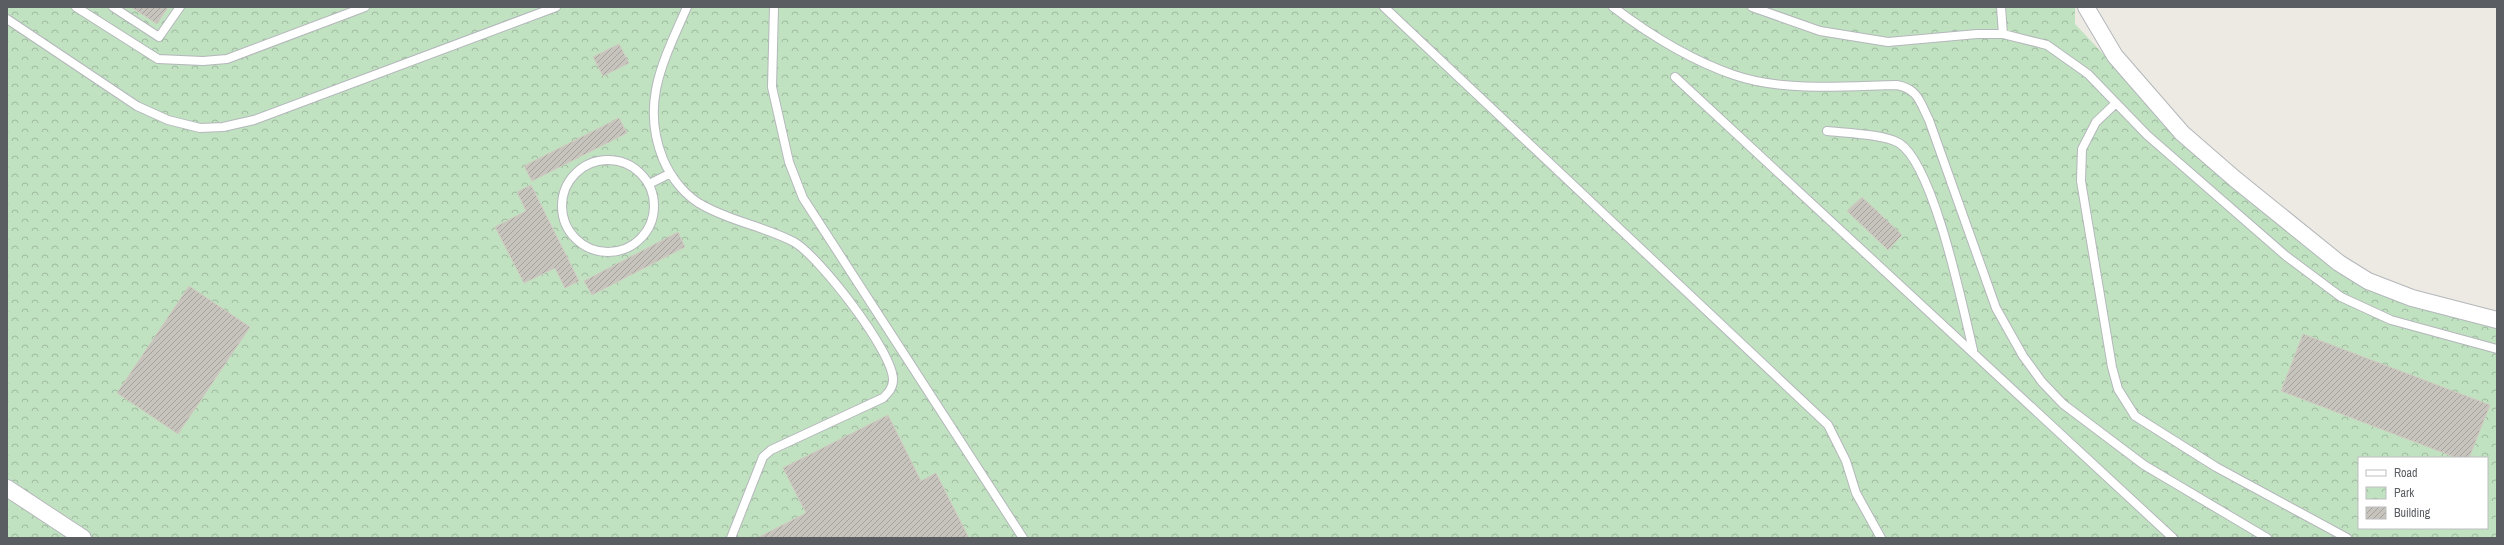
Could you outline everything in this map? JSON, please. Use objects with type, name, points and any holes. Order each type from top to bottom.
[{"type":"street","points":[[2086,7],[2116,56],[2182,133],[2339,263],[2368,281],[2412,298],[2497,320]]},
{"type":"street","points":[[7,488],[83,538]]},
{"type":"lane","points":[[76,7],[158,59],[203,61],[233,57],[365,7]]},
{"type":"lane","points":[[113,7],[159,37],[180,7]]},
{"type":"lane","points":[[7,19],[138,106],[168,120],[200,128],[224,127],[254,120],[556,7]]},
{"type":"lane","points":[[688,7],[662,68],[653,103],[656,142],[669,174],[702,206],[795,242],[808,252],[825,269],[869,330],[889,365],[893,380],[891,390],[883,398],[772,450],[763,457],[731,538]]},
{"type":"lane","points":[[774,7],[772,87],[789,162],[803,198],[1023,538]]},
{"type":"lane","points":[[1384,7],[1828,425],[1846,461],[1856,493],[1881,538]]},
{"type":"lane","points":[[1613,7],[1644,31],[1689,55],[1735,75],[1796,85],[1897,85],[1909,87],[1917,96],[1929,120],[1996,308],[2024,356],[2042,382],[2069,408],[2144,465],[2267,538]]},
{"type":"lane","points":[[1752,7],[1820,31],[1888,42],[1976,34],[2002,34],[2047,45],[2088,74],[2148,135],[2286,256],[2341,297],[2391,320],[2497,349]]},
{"type":"lane","points":[[2001,7],[2002,34]]},
{"type":"lane","points":[[1675,77],[1973,350],[2174,538]]},
{"type":"lane","points":[[2116,103],[2096,122],[2082,149],[2081,181],[2112,367],[2118,389],[2135,416],[2216,467],[2347,538]]},
{"type":"lane","points":[[1827,131],[1868,135],[1898,143],[1911,155],[1939,216],[1958,286],[1973,350]]},
{"type":"lane","points":[[612,160],[634,167],[649,184],[654,205],[653,216],[649,227],[635,244],[620,250],[603,252],[582,244],[567,228],[563,218],[563,196],[566,185],[581,168],[596,162],[612,160]]},
{"type":"lane","points":[[649,184],[669,174]]},
{"type":"green space","points":[[7,7],[2075,7],[2075,24],[2139,92],[2342,274],[2497,325],[2497,538],[7,538]]},
{"type":"building","points":[[131,7],[168,7],[157,24]]},
{"type":"building","points":[[619,44],[629,63],[603,76],[593,57]]},
{"type":"building","points":[[619,118],[627,133],[532,181],[524,166]]},
{"type":"building","points":[[531,185],[579,281],[565,288],[555,268],[524,283],[495,227],[526,211],[517,192]]},
{"type":"building","points":[[1862,197],[1902,235],[1888,250],[1847,211]]},
{"type":"building","points":[[678,232],[685,247],[592,295],[584,281]]},
{"type":"building","points":[[189,286],[250,327],[178,434],[117,393]]},
{"type":"building","points":[[2303,334],[2490,405],[2469,457],[2454,457],[2281,391]]},
{"type":"building","points":[[888,415],[921,481],[936,473],[969,538],[757,538],[806,513],[783,468]]}]
